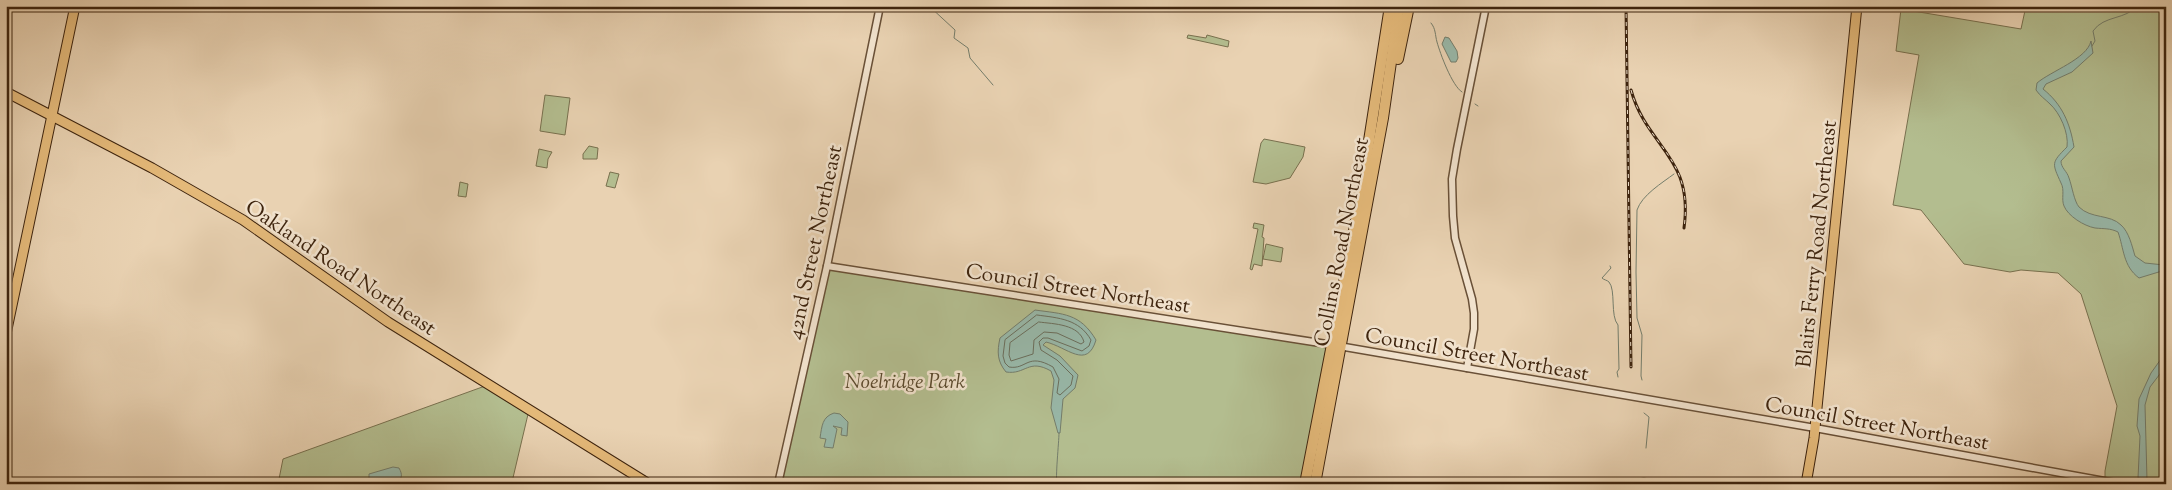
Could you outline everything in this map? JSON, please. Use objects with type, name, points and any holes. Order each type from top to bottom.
[{"type":"highway","points":[[1369,150],[1383,6]]},
{"type":"highway","name":"Collins Road Northeast","points":[[1315,484],[1369,150],[1390,6]]},
{"type":"highway","name":"Collins Road Northeast","points":[[1306,484],[1383,118],[1399,6]]},
{"type":"highway","points":[[1383,118],[1390,96],[1409,6]]},
{"type":"main road","points":[[6,334],[74,6]]},
{"type":"main road","name":"Blairs Ferry Road Northeast","points":[[1806,484],[1815,428],[1857,6]]},
{"type":"main road","name":"Oakland Road Northeast","points":[[6,92],[182,184],[243,220],[388,322],[649,484]]},
{"type":"street","name":"42nd Street Northeast","points":[[778,484],[827,266],[880,6]]},
{"type":"street","points":[[1467,368],[1474,329],[1474,313],[1456,238],[1453,216],[1452,179],[1456,148],[1486,6]]},
{"type":"street","name":"Council Street Northeast","points":[[827,266],[1467,368],[1815,428],[2121,484]]},
{"type":"green space","points":[[2026,6],[2166,6],[2166,484],[2105,484],[2105,471],[2117,406],[2081,294],[2058,273],[2021,270],[2010,272],[1964,264],[1921,210],[1893,205],[1919,55],[1896,51],[1901,9],[2021,29]]},
{"type":"green space","points":[[1188,35],[1206,38],[1207,35],[1229,41],[1228,47],[1187,38]]},
{"type":"green space","points":[[545,95],[570,98],[565,135],[540,131]]},
{"type":"green space","points":[[1264,139],[1305,147],[1303,157],[1290,178],[1266,184],[1253,182],[1261,143]]},
{"type":"green space","points":[[589,146],[598,148],[597,159],[583,159],[583,154]]},
{"type":"green space","points":[[539,149],[552,152],[548,159],[547,168],[536,166]]},
{"type":"green space","points":[[610,172],[619,174],[615,188],[606,186]]},
{"type":"green space","points":[[460,182],[468,184],[466,197],[458,196]]},
{"type":"green space","points":[[1254,223],[1264,225],[1262,237],[1264,238],[1262,266],[1254,264],[1252,270],[1250,269],[1258,229],[1253,228]]},
{"type":"green space","points":[[1266,244],[1283,248],[1281,262],[1263,259]]},
{"type":"green space","name":"Noelridge Park","points":[[827,266],[1333,345],[1305,484],[778,484]]},
{"type":"green space","points":[[485,386],[529,410],[512,482],[523,484],[278,484],[283,459]]},
{"type":"green space","points":[[1644,478],[1672,483],[1683,480],[1687,484],[1634,484],[1637,479]]},
{"type":"water","points":[[1445,37],[1449,38],[1457,51],[1458,58],[1456,62],[1451,62],[1442,44]]},
{"type":"water","points":[[2091,41],[2093,53],[2072,72],[2046,84],[2043,89],[2060,108],[2072,138],[2074,147],[2061,163],[2068,176],[2079,207],[2084,211],[2111,219],[2121,225],[2128,235],[2135,256],[2145,263],[2164,265],[2166,279],[2162,271],[2139,278],[2127,263],[2118,232],[2086,225],[2073,217],[2064,206],[2062,186],[2055,164],[2058,157],[2067,147],[2067,136],[2054,108],[2036,90],[2037,83],[2076,59],[2088,47]]},
{"type":"water","points":[[1035,310],[1070,316],[1084,324],[1096,340],[1092,349],[1087,354],[1082,355],[1046,342],[1043,345],[1060,356],[1078,375],[1075,388],[1063,399],[1060,433],[1058,433],[1051,408],[1054,380],[1051,371],[1043,367],[1032,366],[1018,371],[1006,372],[999,356],[1000,338]]},
{"type":"water","points":[[2166,352],[2166,366],[2150,387],[2145,405],[2147,480],[2138,478],[2140,436],[2137,426],[2139,399],[2151,373]]},
{"type":"water","points":[[834,413],[840,414],[848,422],[847,436],[841,435],[842,428],[833,426],[837,429],[833,448],[824,447],[826,439],[820,438],[822,426],[827,417]]},
{"type":"water","points":[[393,467],[399,468],[401,473],[401,479],[396,484],[375,483],[369,479],[369,474]]},
{"type":"waterway","points":[[6,23],[9,6]]},
{"type":"waterway","points":[[929,6],[955,30],[954,38],[968,48],[970,58],[993,85]]},
{"type":"waterway","points":[[2092,46],[2095,41],[2093,31],[2098,26],[2103,22],[2127,14],[2137,6]]},
{"type":"waterway","points":[[1431,23],[1447,69],[1454,83],[1462,92]]},
{"type":"waterway","points":[[1642,380],[1642,335],[1637,318],[1637,210],[1648,194],[1674,174]]},
{"type":"waterway","points":[[1610,266],[1611,268],[1602,278],[1609,282],[1611,286],[1614,316],[1618,325],[1618,377]]},
{"type":"waterway","points":[[1644,413],[1649,417],[1646,448]]},
{"type":"waterway","points":[[1057,484],[1059,433]]},
{"type":"waterway","points":[[2143,479],[2143,484]]},
{"type":"railway","points":[[1626,6],[1631,367]]},
{"type":"railway","points":[[1631,90],[1638,110],[1647,126],[1676,168],[1682,184],[1685,204],[1684,228]]}]
